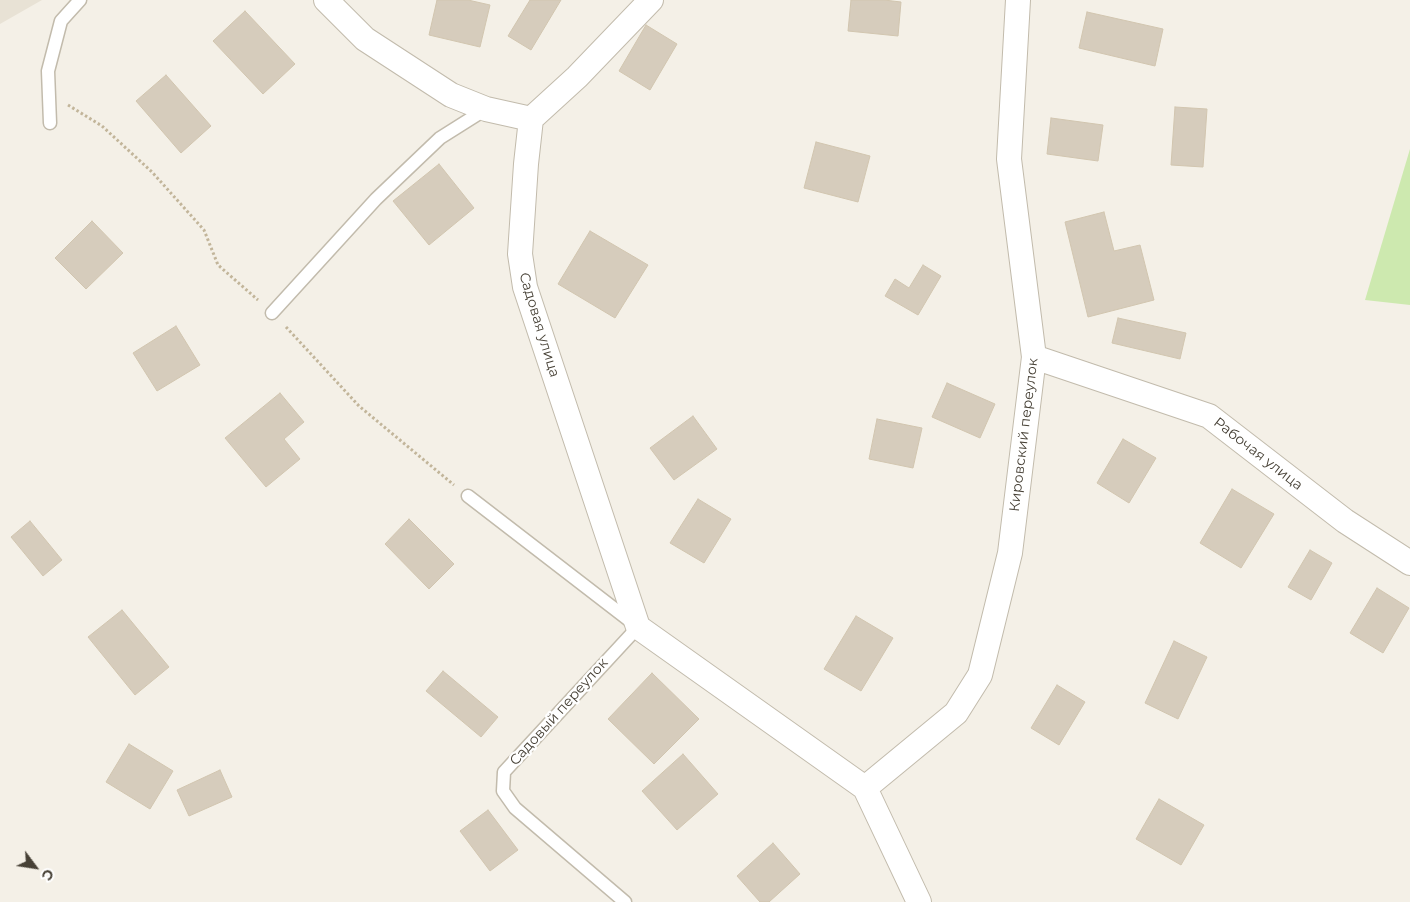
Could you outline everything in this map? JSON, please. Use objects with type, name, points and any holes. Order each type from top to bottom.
[{"type":"street","points":[[326,0],[365,39],[451,95],[486,109],[531,119],[577,77],[651,0]]},
{"type":"street","name":"Кировский переулок","points":[[864,788],[956,713],[980,675],[1010,553],[1034,357],[1009,159],[1018,0]]},
{"type":"street","name":"Садовая улица","points":[[531,119],[520,254],[525,288],[638,627]]},
{"type":"street","name":"Рабочая улица","points":[[1034,357],[1209,416],[1345,520],[1410,563]]},
{"type":"street","points":[[638,627],[864,788],[919,902]]},
{"type":"lane","points":[[50,123],[48,71],[60,21],[80,0]]},
{"type":"lane","points":[[272,312],[376,199],[426,151],[440,138],[486,109]]},
{"type":"lane","points":[[468,496],[638,627]]},
{"type":"lane","name":"Садовый переулок","points":[[625,902],[515,808],[503,791],[504,772],[638,627]]},
{"type":"path","points":[[49,93],[102,126],[152,172],[204,230],[218,265],[272,312],[359,406],[468,496]]},
{"type":"shaded area","points":[[0,0],[42,0],[0,24]]},
{"type":"green space","points":[[1410,149],[1410,305],[1365,300]]},
{"type":"building","points":[[437,0],[468,0],[490,5],[480,47],[429,35]]},
{"type":"building","points":[[530,0],[561,0],[531,50],[508,36]]},
{"type":"building","points":[[851,0],[901,2],[898,36],[848,31]]},
{"type":"building","points":[[245,11],[295,64],[263,94],[213,41]]},
{"type":"building","points":[[1087,12],[1163,29],[1155,66],[1079,48]]},
{"type":"building","points":[[646,25],[677,44],[650,90],[619,71]]},
{"type":"building","points":[[166,75],[211,126],[181,153],[136,101]]},
{"type":"building","points":[[1175,107],[1207,109],[1203,167],[1171,165]]},
{"type":"building","points":[[1051,118],[1103,125],[1098,161],[1047,154]]},
{"type":"building","points":[[816,142],[870,156],[858,202],[804,188]]},
{"type":"building","points":[[439,164],[474,208],[429,245],[393,201]]},
{"type":"building","points":[[1104,212],[1114,251],[1140,245],[1154,300],[1088,317],[1065,222]]},
{"type":"building","points":[[92,221],[123,253],[86,289],[55,258]]},
{"type":"building","points":[[590,231],[648,265],[615,318],[558,284]]},
{"type":"building","points":[[923,265],[941,276],[918,315],[885,296],[895,279],[909,288]]},
{"type":"building","points":[[1118,318],[1186,333],[1180,359],[1112,343]]},
{"type":"building","points":[[176,326],[200,365],[157,391],[133,353]]},
{"type":"building","points":[[947,383],[995,404],[980,438],[932,417]]},
{"type":"building","points":[[280,393],[304,422],[284,439],[300,459],[266,487],[225,438]]},
{"type":"building","points":[[693,416],[717,449],[674,480],[650,448]]},
{"type":"building","points":[[877,419],[922,428],[913,468],[869,459]]},
{"type":"building","points":[[1123,439],[1156,458],[1129,503],[1097,483]]},
{"type":"building","points":[[1232,489],[1274,514],[1241,568],[1200,543]]},
{"type":"building","points":[[698,499],[731,519],[704,563],[670,543]]},
{"type":"building","points":[[409,519],[454,564],[429,589],[385,544]]},
{"type":"building","points":[[30,521],[62,560],[43,576],[11,537]]},
{"type":"building","points":[[1310,550],[1332,563],[1311,600],[1288,587]]},
{"type":"building","points":[[1377,588],[1409,608],[1383,653],[1350,633]]},
{"type":"building","points":[[122,610],[169,667],[135,695],[88,637]]},
{"type":"building","points":[[856,616],[893,638],[861,691],[824,669]]},
{"type":"building","points":[[1174,641],[1207,657],[1178,719],[1145,703]]},
{"type":"building","points":[[443,671],[498,717],[481,737],[426,691]]},
{"type":"building","points":[[652,673],[699,719],[654,764],[608,719]]},
{"type":"building","points":[[1057,685],[1085,702],[1059,745],[1031,728]]},
{"type":"building","points":[[129,744],[173,771],[150,809],[106,782]]},
{"type":"building","points":[[683,754],[718,794],[677,830],[642,791]]},
{"type":"building","points":[[220,770],[232,797],[189,816],[177,790]]},
{"type":"building","points":[[1159,799],[1204,825],[1181,865],[1136,839]]},
{"type":"building","points":[[488,810],[518,850],[490,871],[460,831]]},
{"type":"building","points":[[773,843],[800,874],[769,902],[760,902],[737,876]]}]
